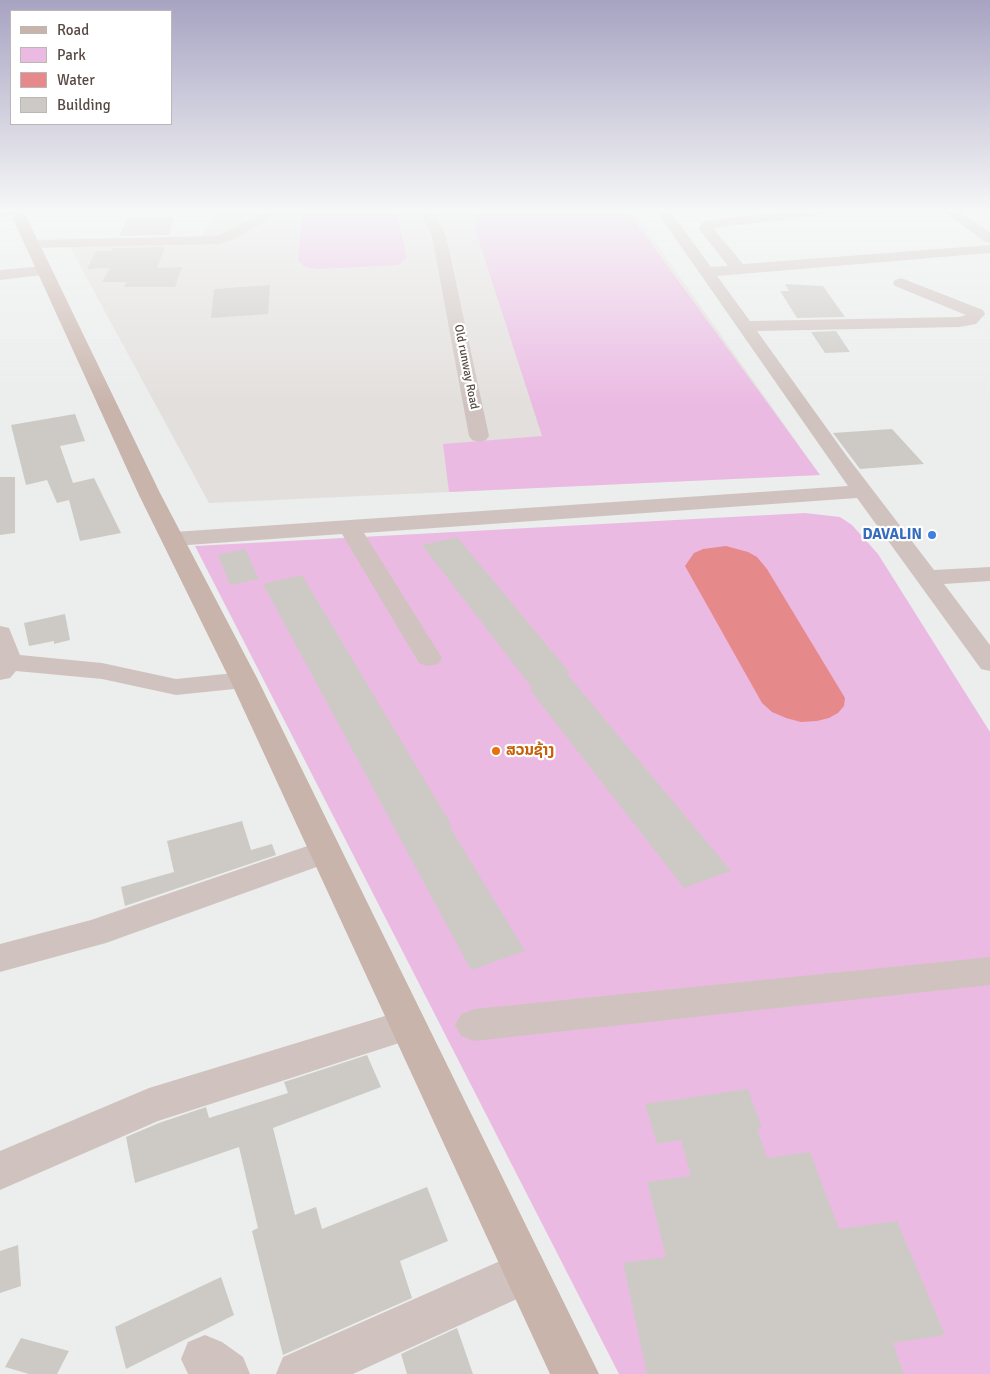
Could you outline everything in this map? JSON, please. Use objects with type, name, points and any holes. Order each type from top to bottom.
[{"type":"main road","points":[[47,276],[149,493],[244,680],[575,1374]]},
{"type":"street","name":"Old runway Road","points":[[448,276],[480,436]]},
{"type":"street","points":[[710,276],[862,491],[990,664]]},
{"type":"street","points":[[746,326],[964,322],[975,317],[977,314],[895,288],[950,321]]},
{"type":"street","points":[[174,539],[862,491]]},
{"type":"street","points":[[349,526],[429,658]]},
{"type":"street","points":[[927,578],[990,574]]},
{"type":"street","points":[[0,634],[4,667],[102,671],[176,687],[244,680]]},
{"type":"street","points":[[0,958],[94,934],[325,852]]},
{"type":"street","points":[[474,1025],[990,971]]},
{"type":"street","points":[[0,1171],[149,1106],[408,1025]]},
{"type":"street","points":[[300,1374],[525,1272]]},
{"type":"shaded area","points":[[86,276],[679,276],[820,475],[209,503]]},
{"type":"green space","points":[[490,276],[675,276],[820,475],[449,492],[443,444],[542,436]]},
{"type":"green space","points":[[805,513],[840,517],[852,525],[878,554],[990,732],[990,1374],[619,1374],[195,546]]},
{"type":"water","points":[[726,546],[748,552],[757,557],[767,569],[845,698],[844,706],[838,713],[817,721],[801,722],[772,712],[762,703],[685,566],[694,553],[703,549]]},
{"type":"building","points":[[105,276],[179,276],[175,287],[124,287],[127,282],[102,282]]},
{"type":"building","points":[[785,284],[823,286],[845,317],[797,318],[780,291],[789,291]]},
{"type":"building","points":[[270,285],[268,314],[211,318],[214,289]]},
{"type":"building","points":[[836,331],[850,352],[825,353],[811,332]]},
{"type":"building","points":[[75,414],[85,441],[60,446],[73,483],[94,478],[121,533],[80,541],[69,500],[57,503],[47,480],[26,485],[11,425]]},
{"type":"building","points":[[892,429],[924,464],[860,469],[833,433]]},
{"type":"building","points":[[0,477],[15,477],[15,533],[0,535]]},
{"type":"building","points":[[457,537],[570,673],[567,674],[731,871],[684,888],[530,690],[533,689],[422,545]]},
{"type":"building","points":[[245,549],[259,579],[230,585],[218,555]]},
{"type":"building","points":[[302,575],[525,951],[471,970],[263,584]]},
{"type":"building","points":[[65,614],[70,640],[54,644],[54,641],[29,646],[24,623]]},
{"type":"building","points":[[242,821],[251,850],[272,844],[276,855],[125,906],[121,887],[174,872],[167,841]]},
{"type":"building","points":[[367,1055],[381,1087],[273,1128],[295,1215],[316,1207],[322,1229],[427,1187],[448,1241],[400,1261],[412,1298],[283,1355],[252,1231],[258,1228],[239,1147],[135,1183],[126,1137],[159,1123],[206,1107],[209,1118],[288,1093],[284,1082]]},
{"type":"building","points":[[748,1089],[762,1128],[757,1129],[767,1158],[810,1152],[839,1229],[897,1221],[945,1335],[893,1343],[904,1374],[647,1374],[623,1263],[666,1257],[647,1182],[691,1176],[681,1140],[657,1144],[645,1104]]},
{"type":"building","points":[[18,1245],[21,1286],[0,1293],[0,1251]]},
{"type":"building","points":[[221,1277],[234,1315],[126,1369],[115,1327]]},
{"type":"building","points":[[457,1328],[473,1374],[407,1374],[401,1354]]},
{"type":"building","points":[[21,1338],[69,1351],[57,1374],[29,1374],[5,1367]]},
{"type":"place","name":"DAVALIN","points":[[932,535]]},
{"type":"place","name":"ສວນຊ້າງ","points":[[496,751]]}]
